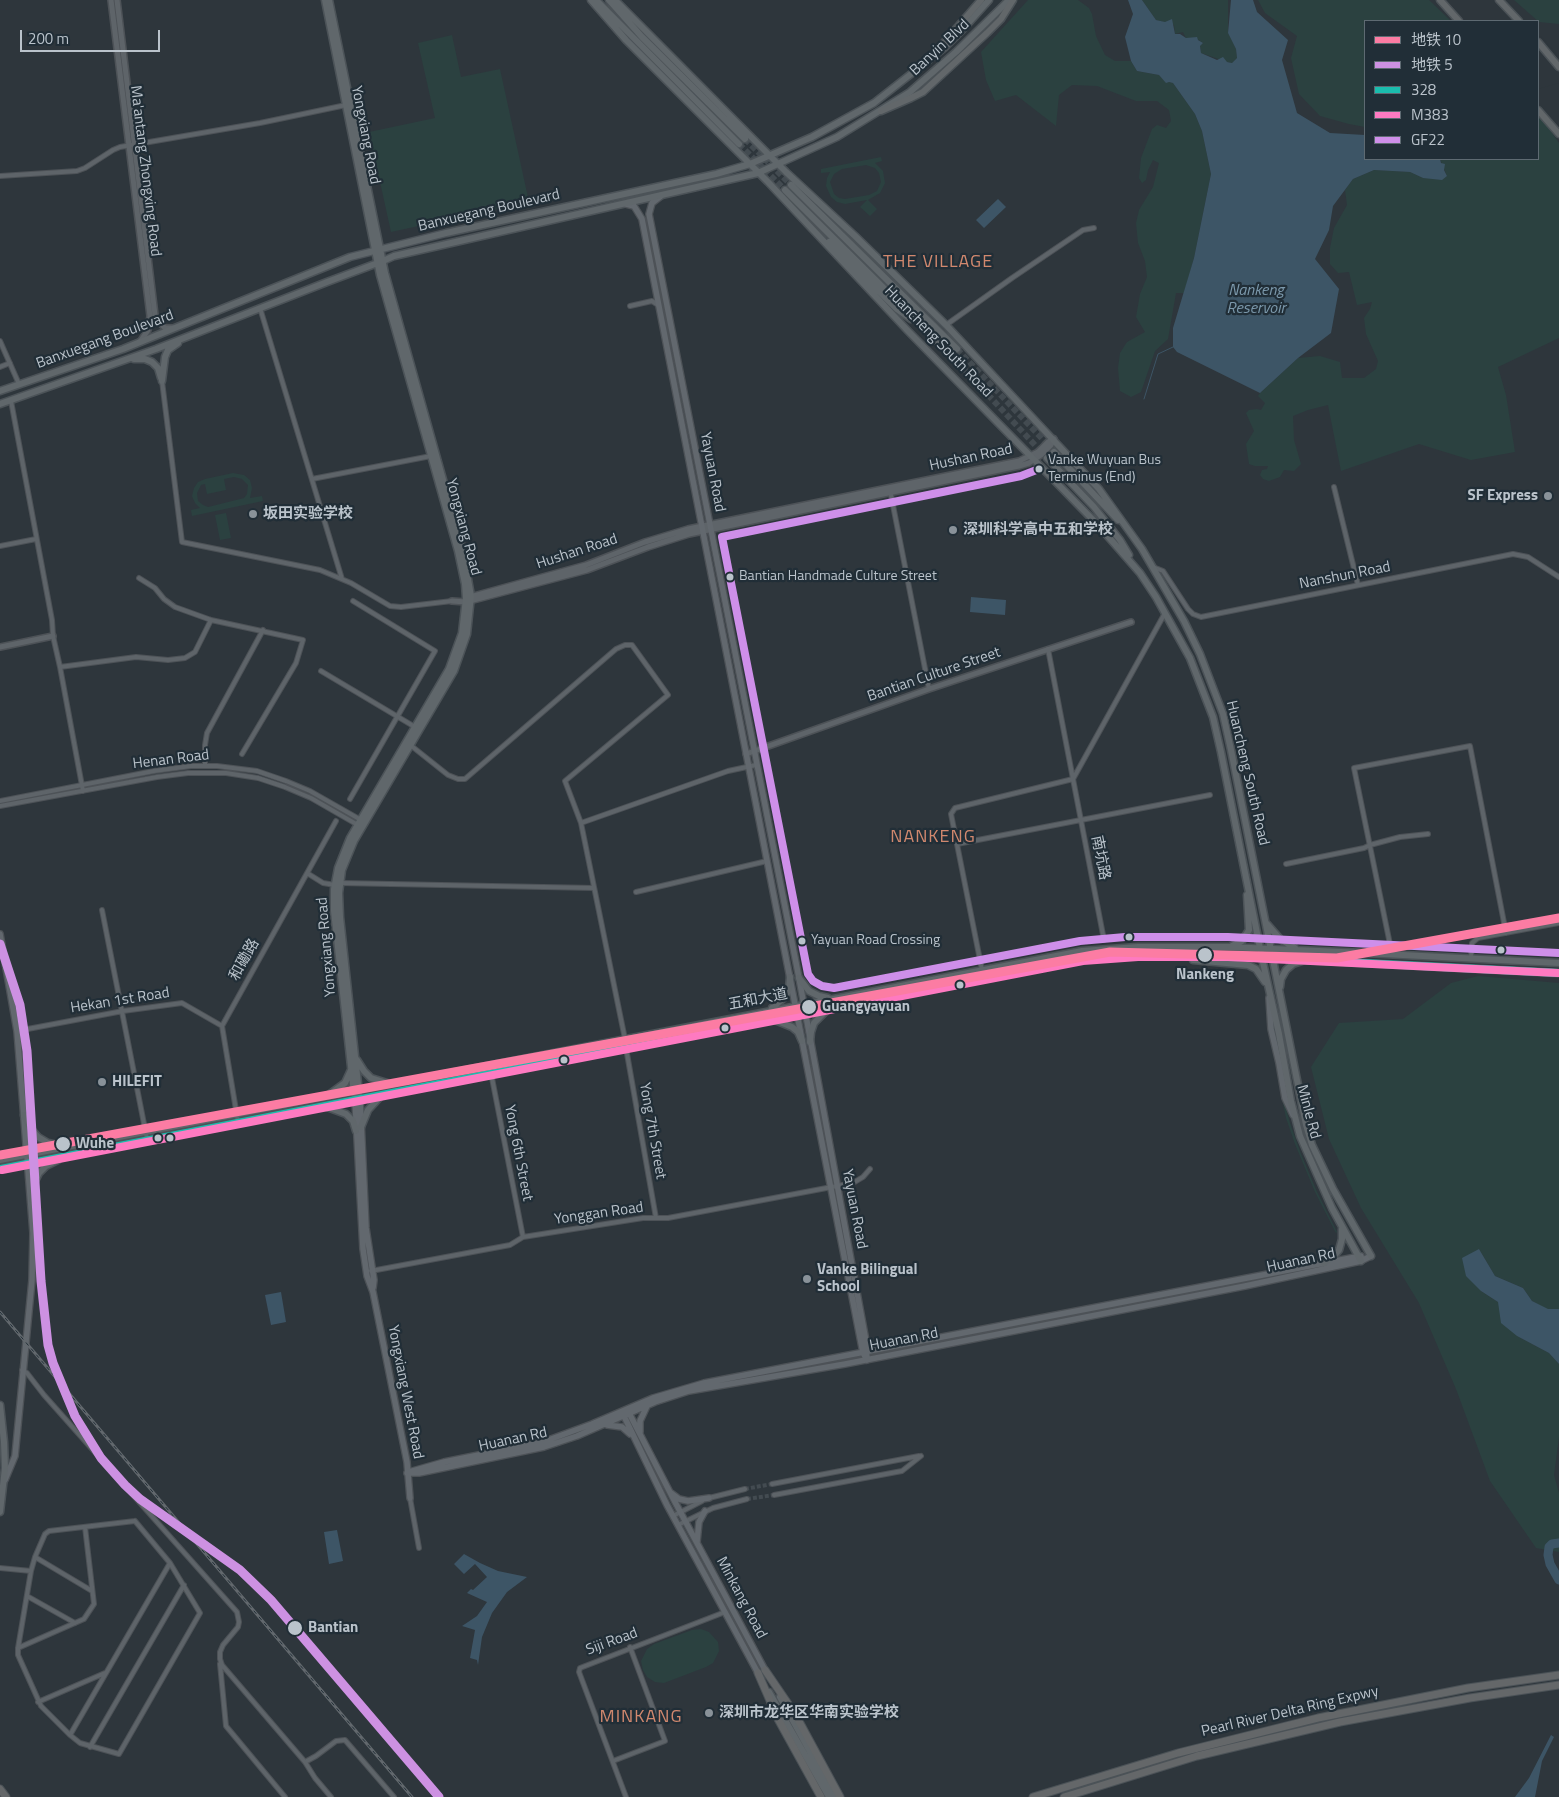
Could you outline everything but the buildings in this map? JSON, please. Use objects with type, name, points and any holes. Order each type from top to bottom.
[{"type":"highway","points":[[928,61],[981,0]]},
{"type":"highway","points":[[881,111],[911,98],[934,82],[996,24],[1013,0]]},
{"type":"highway","points":[[1440,0],[1458,20]]},
{"type":"highway","points":[[1501,2],[1518,20]]},
{"type":"highway","points":[[1539,43],[1559,67]]},
{"type":"highway","points":[[1539,111],[1559,134]]},
{"type":"highway","points":[[762,1671],[778,1719],[821,1797]]},
{"type":"highway","points":[[762,1671],[795,1714],[841,1797]]},
{"type":"highway","name":"Pearl River Delta Ring Expwy","points":[[1034,1796],[1178,1753],[1318,1718],[1468,1688],[1559,1675]]},
{"type":"highway","name":"Pearl River Delta Ring Expwy","points":[[1064,1797],[1197,1756],[1340,1722],[1460,1700],[1559,1686]]},
{"type":"highway","points":[[808,1774],[815,1797]]},
{"type":"highway","points":[[0,1789],[6,1797]]},
{"type":"main road","name":"Yongxiang Road","points":[[325,0],[378,250]]},
{"type":"main road","name":"Yongxiang Road","points":[[330,0],[380,262],[461,563],[468,599],[462,633],[453,659],[408,743]]},
{"type":"main road","name":"Huancheng South Road","points":[[591,0],[626,40],[750,164],[909,332],[1098,525],[1140,573]]},
{"type":"main road","points":[[596,0],[742,141],[609,0]]},
{"type":"main road","name":"Huancheng South Road","points":[[615,0],[778,165],[946,325],[1099,488],[1142,549],[1184,621],[1218,699],[1232,750],[1272,958]]},
{"type":"main road","name":"Banyin Blvd","points":[[964,28],[989,0]]},
{"type":"main road","name":"Banyin Blvd","points":[[910,92],[956,52],[1009,0]]},
{"type":"main road","name":"Banxuegang Boulevard","points":[[0,391],[139,343],[342,260],[446,233],[716,174],[750,164],[812,137],[874,103],[928,61],[964,28]]},
{"type":"main road","name":"Banxuegang Boulevard","points":[[0,404],[186,337],[394,256],[758,173],[837,137],[910,92]]},
{"type":"main road","name":"Huancheng South Road","points":[[952,355],[788,188],[958,349]]},
{"type":"main road","name":"Yayuan Road","points":[[661,196],[652,203],[649,214],[799,978],[834,1186],[867,1360]]},
{"type":"main road","name":"Yayuan Road","points":[[626,204],[634,206],[642,219],[795,1006],[834,1186]]},
{"type":"main road","points":[[808,225],[838,249],[897,309],[927,330]]},
{"type":"main road","points":[[854,236],[917,309]]},
{"type":"main road","name":"Yongxiang Road","points":[[357,1100],[351,1064],[335,922],[341,858],[458,661],[467,634],[468,599],[464,551],[380,262]]},
{"type":"main road","points":[[162,381],[164,356],[168,350],[186,337]]},
{"type":"main road","points":[[127,359],[145,359],[152,362],[158,368],[162,381]]},
{"type":"main road","name":"Huancheng South Road","points":[[1054,452],[1119,520],[1142,549]]},
{"type":"main road","name":"Huancheng South Road","points":[[1047,458],[1107,523],[1165,613],[1190,658],[1213,717],[1262,958]]},
{"type":"main road","points":[[1228,947],[1242,941],[1249,930],[1247,882],[1257,880]]},
{"type":"main road","name":"Yongxiang Road","points":[[338,884],[355,1055],[356,1091]]},
{"type":"main road","points":[[1264,915],[1271,929],[1280,939],[1292,948],[1301,950]]},
{"type":"main road","points":[[0,934],[17,1031],[32,1200],[33,1265],[15,1456],[4,1482]]},
{"type":"main road","points":[[785,950],[793,948]]},
{"type":"main road","name":"五和大道","points":[[0,1160],[834,998],[1104,948],[1260,948],[1559,963]]},
{"type":"main road","name":"五和大道","points":[[0,1169],[1087,958],[1137,955],[1272,958],[1559,972]]},
{"type":"main road","points":[[1167,956],[1214,963],[1248,965],[1260,973],[1270,990]]},
{"type":"main road","name":"Minle Rd","points":[[1262,958],[1280,1034],[1295,1120],[1308,1155],[1340,1223],[1360,1258]]},
{"type":"main road","name":"Minle Rd","points":[[1272,958],[1301,1106],[1312,1146],[1344,1210],[1371,1256]]},
{"type":"main road","points":[[1279,994],[1281,979],[1286,970],[1298,962],[1313,960]]},
{"type":"main road","points":[[763,1012],[783,1000],[789,988],[790,977]]},
{"type":"main road","points":[[799,978],[806,989],[812,993],[834,998]]},
{"type":"main road","points":[[810,1042],[811,1032],[816,1019],[833,1008]]},
{"type":"main road","points":[[766,1020],[777,1020],[792,1027],[798,1032],[802,1041]]},
{"type":"main road","points":[[355,1055],[360,1066],[371,1078],[381,1082],[394,1083],[396,1092]]},
{"type":"main road","points":[[351,1064],[350,1074],[345,1083],[337,1090],[321,1097],[320,1106],[331,1107],[346,1114],[359,1129],[371,1105],[377,1099],[387,1094]]},
{"type":"main road","name":"Yongxiang West Road","points":[[357,1100],[361,1238],[408,1473],[410,1498]]},
{"type":"main road","points":[[24,1115],[30,1128],[38,1137],[48,1143],[65,1147]]},
{"type":"main road","points":[[32,1200],[35,1181],[39,1173],[46,1166],[66,1156]]},
{"type":"main road","points":[[1324,1263],[1335,1255],[1341,1247],[1343,1236],[1340,1223]]},
{"type":"main road","name":"Huanan Rd","points":[[408,1473],[419,1473],[530,1451],[560,1443],[603,1425],[653,1398],[688,1387],[1324,1263],[1371,1256]]},
{"type":"main road","name":"Huanan Rd","points":[[408,1473],[435,1464],[543,1442],[689,1392],[867,1360],[1245,1286],[1360,1258]]},
{"type":"main road","points":[[0,1405],[4,1442],[4,1482],[0,1512]]},
{"type":"main road","points":[[641,1437],[640,1421],[647,1406]]},
{"type":"main road","name":"Minkang Road","points":[[626,1413],[686,1521],[743,1629],[762,1671],[829,1797]]},
{"type":"main road","name":"Minkang Road","points":[[626,1413],[634,1437],[678,1526],[736,1632],[762,1671],[835,1797]]},
{"type":"main road","points":[[603,1425],[618,1426],[634,1437]]},
{"type":"main road","points":[[668,1490],[675,1497],[684,1500],[692,1501],[709,1498]]},
{"type":"main road","points":[[698,1544],[697,1529],[705,1511]]},
{"type":"main road","points":[[736,1632],[743,1629]]},
{"type":"street","name":"Ma'antang Zhongxing Road","points":[[111,0],[155,314],[165,328],[176,328]]},
{"type":"street","name":"Ma'antang Zhongxing Road","points":[[117,0],[150,316],[148,330],[139,343]]},
{"type":"street","points":[[0,176],[77,171],[113,150],[132,145],[260,123],[346,105]]},
{"type":"street","points":[[946,325],[1084,230],[1094,228]]},
{"type":"street","points":[[630,306],[652,301],[657,294]]},
{"type":"street","points":[[652,301],[659,306]]},
{"type":"street","points":[[260,308],[342,579]]},
{"type":"street","points":[[0,341],[20,384]]},
{"type":"street","points":[[0,367],[10,363]]},
{"type":"street","points":[[162,381],[182,542],[309,567],[342,579],[390,606],[402,607],[452,601]]},
{"type":"street","points":[[11,401],[52,620],[52,636],[60,667],[83,791]]},
{"type":"street","name":"Hushan Road","points":[[452,601],[468,599],[587,570],[702,528],[890,490],[1033,458],[1054,439]]},
{"type":"street","points":[[312,478],[431,456]]},
{"type":"street","points":[[1334,487],[1358,585]]},
{"type":"street","points":[[890,490],[929,689]]},
{"type":"street","points":[[0,546],[36,539]]},
{"type":"street","name":"Nanshun Road","points":[[1153,567],[1163,571],[1188,609],[1200,617],[1519,554],[1528,556],[1559,577]]},
{"type":"street","points":[[139,578],[155,588],[164,599],[175,607],[211,620],[303,640],[296,663],[242,754]]},
{"type":"street","points":[[350,799],[435,651],[352,601]]},
{"type":"street","points":[[982,970],[951,814],[955,808],[1073,779],[1165,613]]},
{"type":"street","points":[[60,667],[136,656],[168,660],[185,658],[195,652],[211,620]]},
{"type":"street","name":"Bantian Culture Street","points":[[746,754],[929,689],[1131,622]]},
{"type":"street","points":[[205,766],[207,733],[263,630]]},
{"type":"street","points":[[0,647],[52,636]]},
{"type":"street","points":[[408,743],[448,775],[458,779],[465,779],[616,649],[625,645],[632,645],[668,695],[565,781],[581,823],[625,1039]]},
{"type":"street","name":"南坑路","points":[[1048,649],[1104,940]]},
{"type":"street","points":[[321,671],[415,727]]},
{"type":"street","points":[[1392,954],[1354,768],[1470,746],[1506,933]]},
{"type":"street","points":[[581,823],[728,771],[756,765]]},
{"type":"street","name":"Henan Road","points":[[0,801],[166,769],[205,766],[244,768],[273,776],[310,791],[361,823]]},
{"type":"street","name":"Henan Road","points":[[0,806],[165,776],[204,772],[226,773],[258,778],[291,789],[361,823]]},
{"type":"street","points":[[958,844],[1210,795]]},
{"type":"street","name":"和磡路","points":[[222,1026],[336,821]]},
{"type":"street","points":[[1286,864],[1364,848],[1400,837],[1428,834]]},
{"type":"street","points":[[636,892],[767,861]]},
{"type":"street","points":[[307,873],[323,883],[338,884],[594,888]]},
{"type":"street","points":[[102,910],[147,1140]]},
{"type":"street","points":[[1471,958],[1472,943],[1476,939],[1559,923]]},
{"type":"street","name":"Hekan 1st Road","points":[[17,1031],[123,1011],[182,1003],[222,1026]]},
{"type":"street","points":[[222,1026],[238,1122]]},
{"type":"street","name":"Yong 7th Street","points":[[626,1047],[656,1218]]},
{"type":"street","name":"Yong 6th Street","points":[[491,1073],[523,1237]]},
{"type":"street","name":"Yonggan Road","points":[[369,1271],[510,1245],[523,1237],[643,1218],[668,1218],[834,1186],[858,1181],[870,1169]]},
{"type":"street","points":[[22,1370],[27,1373],[44,1395],[237,1612],[238,1627],[220,1652],[226,1726],[285,1797]]},
{"type":"street","points":[[772,1484],[921,1456],[902,1470],[774,1494]]},
{"type":"street","points":[[673,1516],[709,1498],[745,1489]]},
{"type":"street","points":[[410,1498],[419,1548]]},
{"type":"street","points":[[678,1526],[705,1511],[747,1500]]},
{"type":"street","points":[[135,1521],[170,1563],[200,1613],[119,1754],[90,1747],[80,1743],[70,1735],[38,1702],[18,1655],[31,1571],[41,1540],[49,1532],[85,1527],[135,1521]]},
{"type":"street","points":[[18,1648],[84,1619],[94,1604],[85,1527]]},
{"type":"street","points":[[35,1557],[92,1591]]},
{"type":"street","points":[[70,1735],[170,1563]]},
{"type":"street","points":[[0,1568],[31,1571]]},
{"type":"street","points":[[90,1747],[184,1585]]},
{"type":"street","points":[[27,1596],[76,1623]]},
{"type":"street","name":"Siji Road","points":[[626,1797],[579,1670],[584,1665],[726,1612]]},
{"type":"street","points":[[613,1761],[665,1741],[630,1647]]},
{"type":"street","points":[[220,1659],[226,1671],[305,1762],[315,1778],[331,1797]]},
{"type":"street","points":[[38,1702],[106,1672]]},
{"type":"street","points":[[305,1762],[336,1741],[345,1740],[394,1797]]},
{"type":"green space","points":[[1028,0],[1078,0],[1089,8],[1096,36],[1105,55],[1115,61],[1131,61],[1137,71],[1159,75],[1166,82],[1173,83],[1195,114],[1202,131],[1211,174],[1194,258],[1184,293],[1176,293],[1168,339],[1155,351],[1141,392],[1131,397],[1120,391],[1118,368],[1120,353],[1127,342],[1145,332],[1136,317],[1140,294],[1147,277],[1145,261],[1138,243],[1136,223],[1139,210],[1153,187],[1159,163],[1153,160],[1146,180],[1142,183],[1139,178],[1141,158],[1152,129],[1157,125],[1166,128],[1171,121],[1169,110],[1157,101],[1136,101],[1097,86],[1072,85],[1059,95],[1056,126],[1016,95],[995,101],[986,80],[981,52]]},
{"type":"green space","points":[[1142,0],[1228,0],[1228,33],[1236,49],[1237,58],[1233,63],[1201,53],[1200,46],[1203,43],[1197,39],[1186,38],[1183,32],[1175,34],[1174,25],[1156,20]]},
{"type":"green space","points":[[1258,0],[1429,0],[1450,20],[1364,20],[1364,127],[1320,116],[1299,94],[1291,58],[1297,36],[1265,13]]},
{"type":"green space","points":[[1514,0],[1559,0],[1559,24],[1539,22],[1539,20]]},
{"type":"green space","points":[[452,35],[461,77],[500,69],[529,202],[391,232],[369,132],[435,118],[418,43]]},
{"type":"green space","points":[[1539,118],[1543,120],[1559,143],[1559,338],[1498,367],[1506,395],[1515,452],[1471,460],[1419,444],[1341,471],[1328,405],[1293,416],[1294,440],[1301,464],[1294,471],[1284,470],[1280,477],[1269,481],[1263,479],[1260,475],[1262,470],[1267,469],[1268,466],[1249,464],[1246,444],[1254,431],[1246,413],[1249,410],[1261,410],[1265,403],[1258,396],[1260,393],[1298,358],[1320,356],[1340,362],[1342,378],[1364,378],[1376,369],[1378,361],[1366,334],[1364,318],[1372,302],[1357,305],[1349,272],[1338,273],[1330,264],[1330,248],[1334,228],[1347,205],[1345,190],[1353,179],[1374,170],[1410,172],[1423,178],[1447,176],[1440,160],[1539,160]]},
{"type":"green space","points":[[881,157],[882,161],[875,163],[883,171],[885,183],[880,193],[868,200],[877,209],[870,216],[860,207],[867,200],[845,204],[837,202],[831,197],[826,186],[830,172],[821,173],[821,169]],"holes":[[[866,165],[875,168],[879,173],[881,182],[877,191],[869,195],[845,199],[839,198],[834,194],[830,182],[834,174],[842,169]]]},
{"type":"green space","points":[[233,473],[244,475],[250,480],[252,488],[250,498],[262,496],[263,501],[192,516],[191,510],[200,508],[192,496],[194,488],[198,482]],"holes":[[[234,477],[242,479],[248,485],[247,494],[244,498],[208,507],[198,501],[197,493],[201,485],[205,484],[207,494],[226,490],[224,479]]]},
{"type":"green space","points":[[226,513],[231,538],[220,540],[215,515]]},
{"type":"green space","points":[[1478,976],[1559,983],[1559,1309],[1548,1310],[1532,1301],[1523,1288],[1495,1276],[1479,1249],[1481,1291],[1498,1302],[1517,1336],[1549,1353],[1559,1364],[1559,1437],[1554,1475],[1559,1493],[1559,1552],[1536,1548],[1490,1481],[1456,1389],[1419,1303],[1361,1208],[1329,1139],[1311,1067],[1339,1023],[1403,1019],[1451,983]]},
{"type":"green space","points":[[1281,1093],[1301,1154],[1336,1233],[1315,1192],[1295,1144],[1286,1118]]},
{"type":"green space","points":[[701,1629],[709,1632],[718,1642],[719,1651],[713,1663],[664,1683],[655,1682],[647,1677],[641,1661],[647,1649],[654,1644],[692,1630]]},
{"type":"water","name":"Nankeng Reservoir","points":[[1128,0],[1142,0],[1156,20],[1165,22],[1172,19],[1175,34],[1180,34],[1186,38],[1197,37],[1203,43],[1200,46],[1201,53],[1217,60],[1223,57],[1227,62],[1232,63],[1237,58],[1236,49],[1228,33],[1231,0],[1253,0],[1257,12],[1288,40],[1282,60],[1297,113],[1330,133],[1364,135],[1364,160],[1440,160],[1441,163],[1445,164],[1444,170],[1447,176],[1442,180],[1423,178],[1410,172],[1374,170],[1353,179],[1333,206],[1329,230],[1315,259],[1339,289],[1331,333],[1298,358],[1260,393],[1177,352],[1173,347],[1173,328],[1194,258],[1211,174],[1202,131],[1195,114],[1173,83],[1166,83],[1159,75],[1137,71],[1131,61],[1125,37],[1133,14]]},
{"type":"water","points":[[998,199],[1006,207],[984,228],[976,220]]},
{"type":"water","points":[[971,597],[1006,600],[1005,615],[970,612]]},
{"type":"water","points":[[1479,1249],[1495,1276],[1523,1288],[1532,1301],[1548,1309],[1559,1309],[1559,1364],[1549,1353],[1517,1336],[1501,1323],[1498,1302],[1481,1291],[1466,1276],[1462,1258]]},
{"type":"water","points":[[281,1292],[286,1322],[271,1325],[265,1295]]},
{"type":"water","points":[[337,1530],[343,1561],[329,1564],[324,1532]]},
{"type":"water","points":[[464,1554],[498,1571],[527,1577],[507,1592],[492,1613],[482,1637],[478,1665],[477,1660],[470,1658],[475,1630],[462,1626],[477,1616],[487,1602],[467,1593],[487,1577],[475,1564],[464,1574],[454,1564]]},
{"type":"water","points":[[1551,1735],[1554,1737],[1542,1761],[1535,1797],[1515,1797],[1529,1778]]},
{"type":"pier","points":[[1541,36],[1559,57],[1559,83],[1539,89],[1539,37]]},
{"type":"waterway","points":[[1144,399],[1158,354],[1173,347]]},
{"type":"waterway","points":[[1559,1543],[1552,1544],[1549,1547],[1548,1555],[1550,1564],[1559,1580]]},
{"type":"tunnel","points":[[745,139],[791,185]]},
{"type":"tunnel","points":[[739,144],[785,190]]},
{"type":"tunnel","points":[[957,349],[1050,447]]},
{"type":"tunnel","points":[[951,355],[1047,458]]},
{"type":"tunnel","points":[[745,1489],[772,1484]]},
{"type":"tunnel","points":[[747,1499],[774,1495]]},
{"type":"railway","points":[[0,1312],[412,1797]]},
{"type":"metro line","name":"10","points":[[0,1155],[1110,952],[1337,958],[1559,918]]},
{"type":"metro line","name":"5","points":[[0,944],[20,1005],[27,1051],[41,1281],[48,1345],[53,1363],[75,1416],[101,1458],[125,1485],[140,1499],[240,1570],[271,1600],[439,1797]]},
{"type":"transit line","name":"GF22","points":[[1039,469],[1021,476],[722,537],[808,974],[813,981],[822,986],[834,988],[1080,941],[1125,937],[1228,937],[1559,953]]},
{"type":"transit line","name":"328","points":[[0,1169],[1087,958],[1137,955],[1245,957],[1559,973]]},
{"type":"transit line","name":"M383","points":[[2,1170],[1083,961],[1138,957],[1228,957],[1558,973]]},
{"type":"place","name":"Vanke Wuyuan Bus Terminus (End)","points":[[1039,469]]},
{"type":"place","name":"SF Express","points":[[1548,496]]},
{"type":"place","name":"坂田实验学校","points":[[253,514]]},
{"type":"place","name":"深圳科学高中五和学校","points":[[953,530]]},
{"type":"place","name":"Bantian Handmade Culture Street","points":[[730,577]]},
{"type":"place","name":"Yayuan Road Crossing","points":[[802,941]]},
{"type":"place","name":"Nankeng","points":[[1205,955]]},
{"type":"place","name":"Guangyayuan","points":[[809,1007]]},
{"type":"place","name":"HILEFIT","points":[[102,1082]]},
{"type":"place","name":"Wuhe","points":[[63,1144]]},
{"type":"place","name":"Vanke Bilingual School","points":[[807,1279]]},
{"type":"place","name":"Bantian","points":[[295,1628]]},
{"type":"place","name":"深圳市龙华区华南实验学校","points":[[709,1713]]},
{"type":"district","name":"THE VILLAGE","points":[[938,263]]},
{"type":"district","name":"NANKENG","points":[[933,838]]},
{"type":"district","name":"MINKANG","points":[[641,1718]]}]
